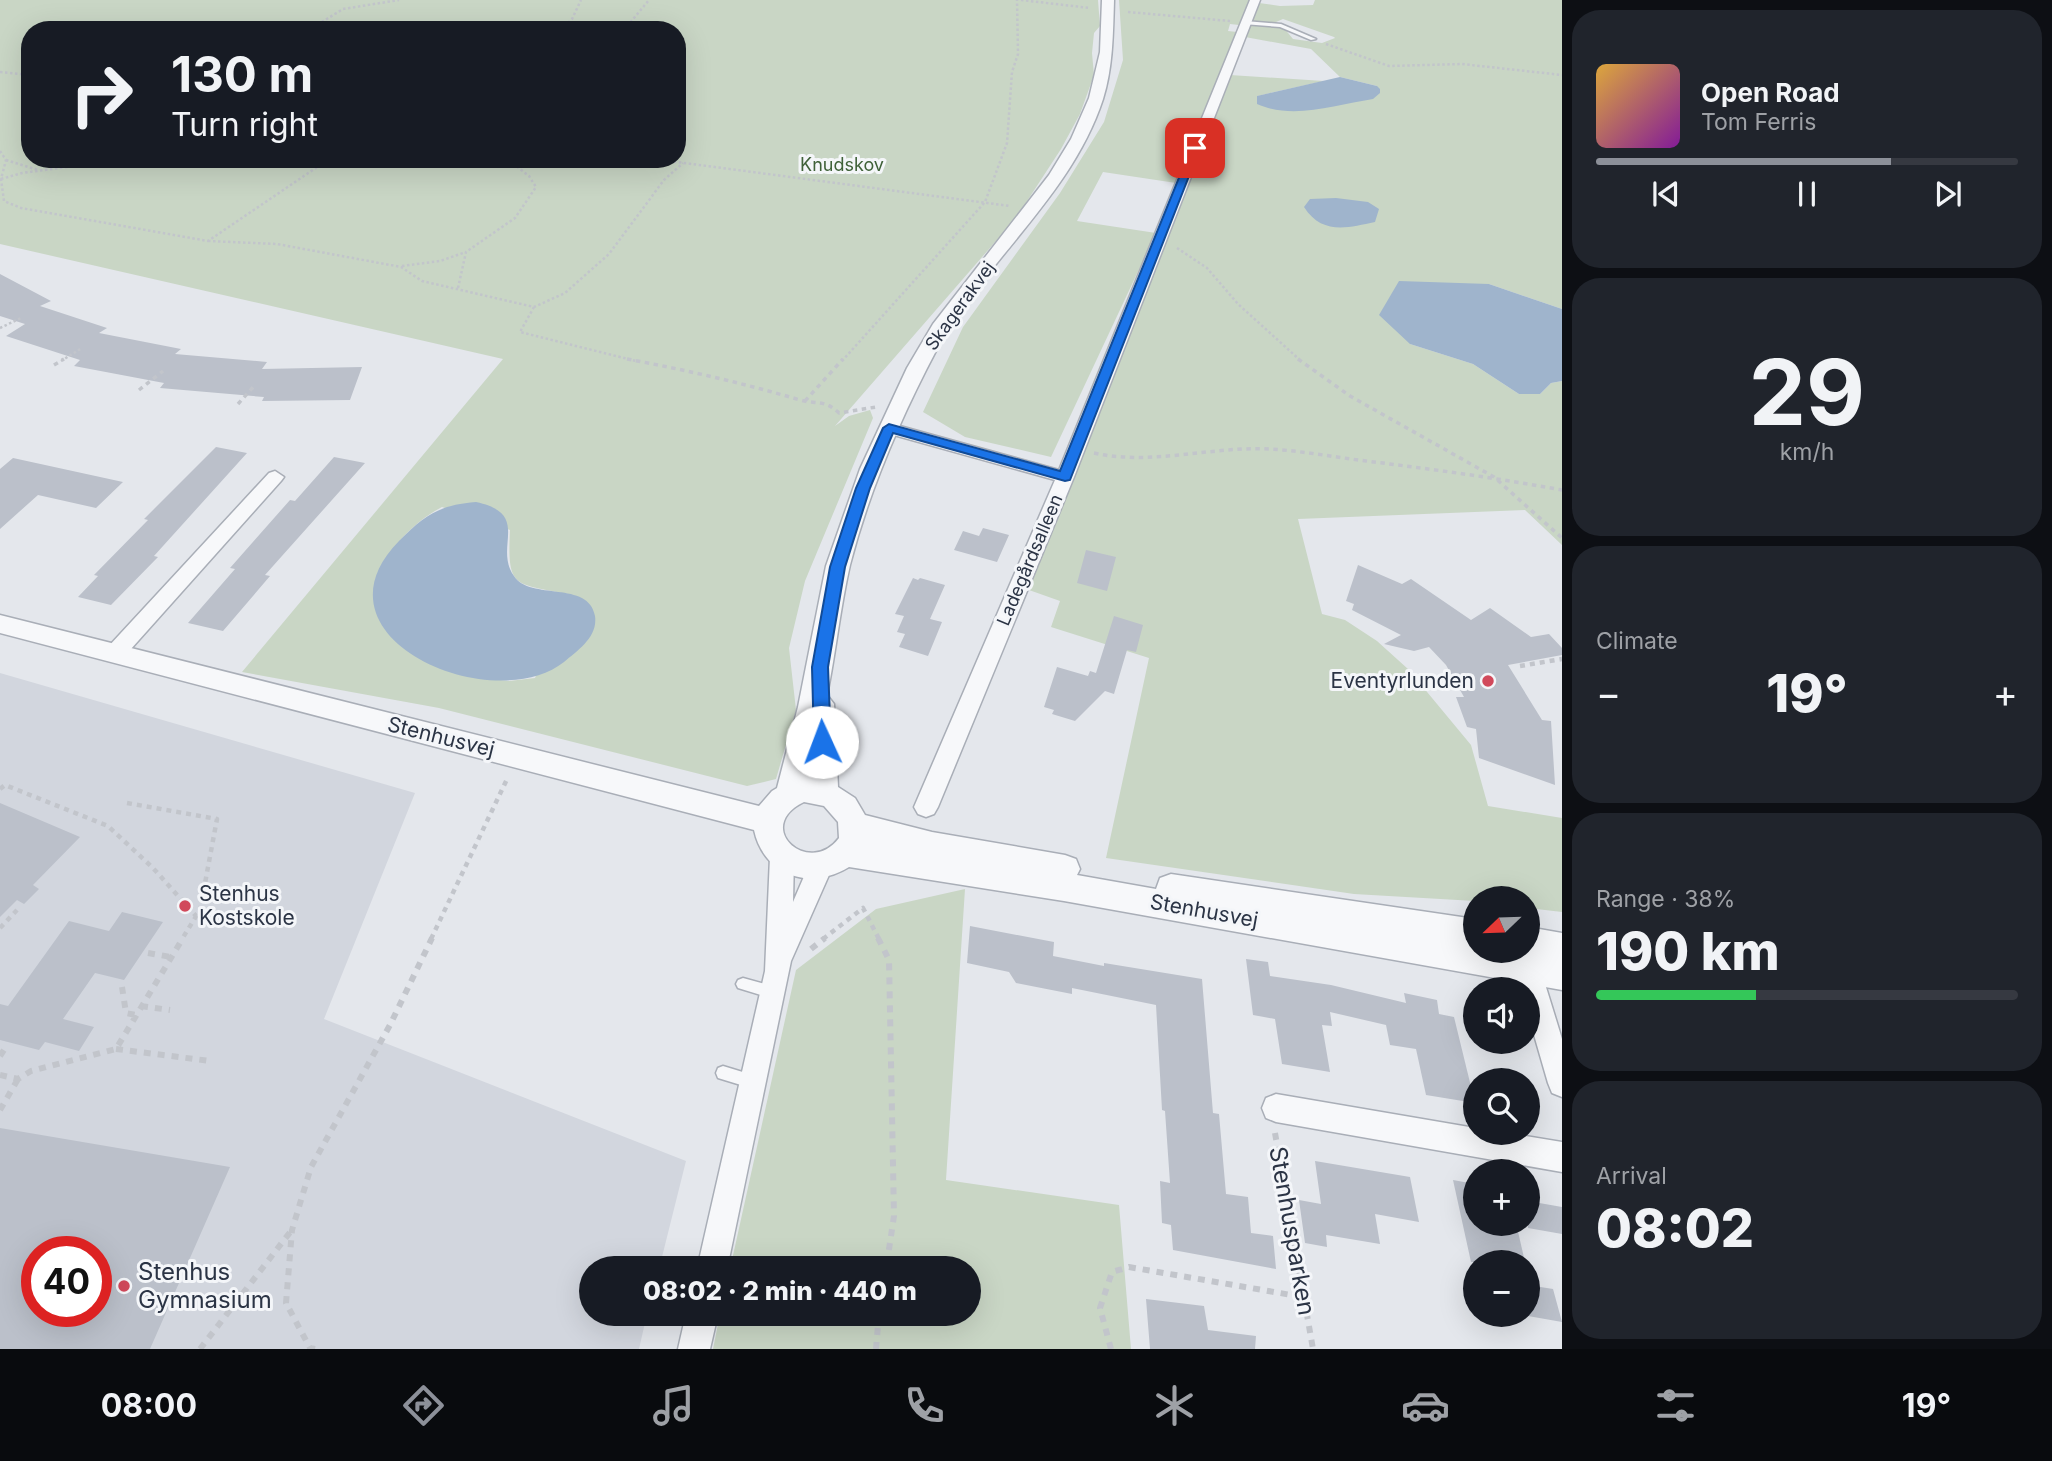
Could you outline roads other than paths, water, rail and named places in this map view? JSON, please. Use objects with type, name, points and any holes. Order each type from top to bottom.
[{"type":"street","name":"Ladegårdsalleen","points":[[926,807],[1065,477],[1255,0]]},
{"type":"street","name":"Skagerakvej","points":[[790,793],[820,667],[838,567],[863,488],[912,376],[943,324],[1066,164],[1100,94],[1108,47],[1101,4]]},
{"type":"street","points":[[893,419],[1065,477]]},
{"type":"street","points":[[116,653],[275,477]]},
{"type":"street","name":"Stenhusvej","points":[[0,624],[767,821]]},
{"type":"street","name":"Skagerakvej","points":[[820,667],[824,792]]},
{"type":"street","points":[[777,976],[833,859],[854,837],[854,824],[846,806],[824,792],[813,790],[790,793],[780,800],[767,821],[769,840],[782,857],[800,865],[833,859]]},
{"type":"street","name":"Stenhusvej","points":[[854,824],[900,839],[954,850],[1148,884],[1463,932]]},
{"type":"street","points":[[715,1256],[777,976],[782,857]]},
{"type":"street","name":"Stenhusvej","points":[[833,859],[1063,887],[1463,944]]},
{"type":"street","name":"Stenhusvej","points":[[1540,950],[1562,946]]},
{"type":"street","name":"Stenhusvej","points":[[1540,962],[1562,974]]},
{"type":"street","points":[[1528,963],[1562,1083]]},
{"type":"street","points":[[1276,1108],[1562,1157]]},
{"type":"street","points":[[694,1349],[699,1326]]},
{"type":"lane","points":[[1245,23],[1281,26],[1313,39]]},
{"type":"lane","points":[[1392,921],[1445,918],[1463,920]]},
{"type":"lane","points":[[1540,938],[1562,946]]},
{"type":"lane","points":[[743,984],[777,976]]},
{"type":"lane","points":[[723,1073],[755,1083]]},
{"type":"water","points":[[1340,77],[1377,86],[1380,93],[1373,99],[1314,110],[1285,111],[1257,104],[1257,96]]},
{"type":"water","points":[[1336,198],[1368,202],[1379,209],[1375,222],[1345,227],[1327,226],[1311,216],[1304,207],[1310,199]]},
{"type":"water","points":[[1399,281],[1489,284],[1562,309],[1562,381],[1551,383],[1540,394],[1519,394],[1473,364],[1410,344],[1379,315]]},
{"type":"water","points":[[476,502],[493,507],[503,515],[507,523],[507,554],[514,576],[533,588],[582,598],[590,605],[595,616],[590,637],[581,648],[564,662],[533,677],[495,680],[456,674],[419,659],[391,637],[375,609],[376,576],[399,541],[433,513]]},
{"type":"place","name":"Eventyrlunden","points":[[1488,681]]},
{"type":"place","name":"Stenhus Kostskole","points":[[185,906]]},
{"type":"place","name":"Stenhus Gymnasium","points":[[124,1286]]},
{"type":"park label","name":"Knudskov","points":[[842,165]]}]
